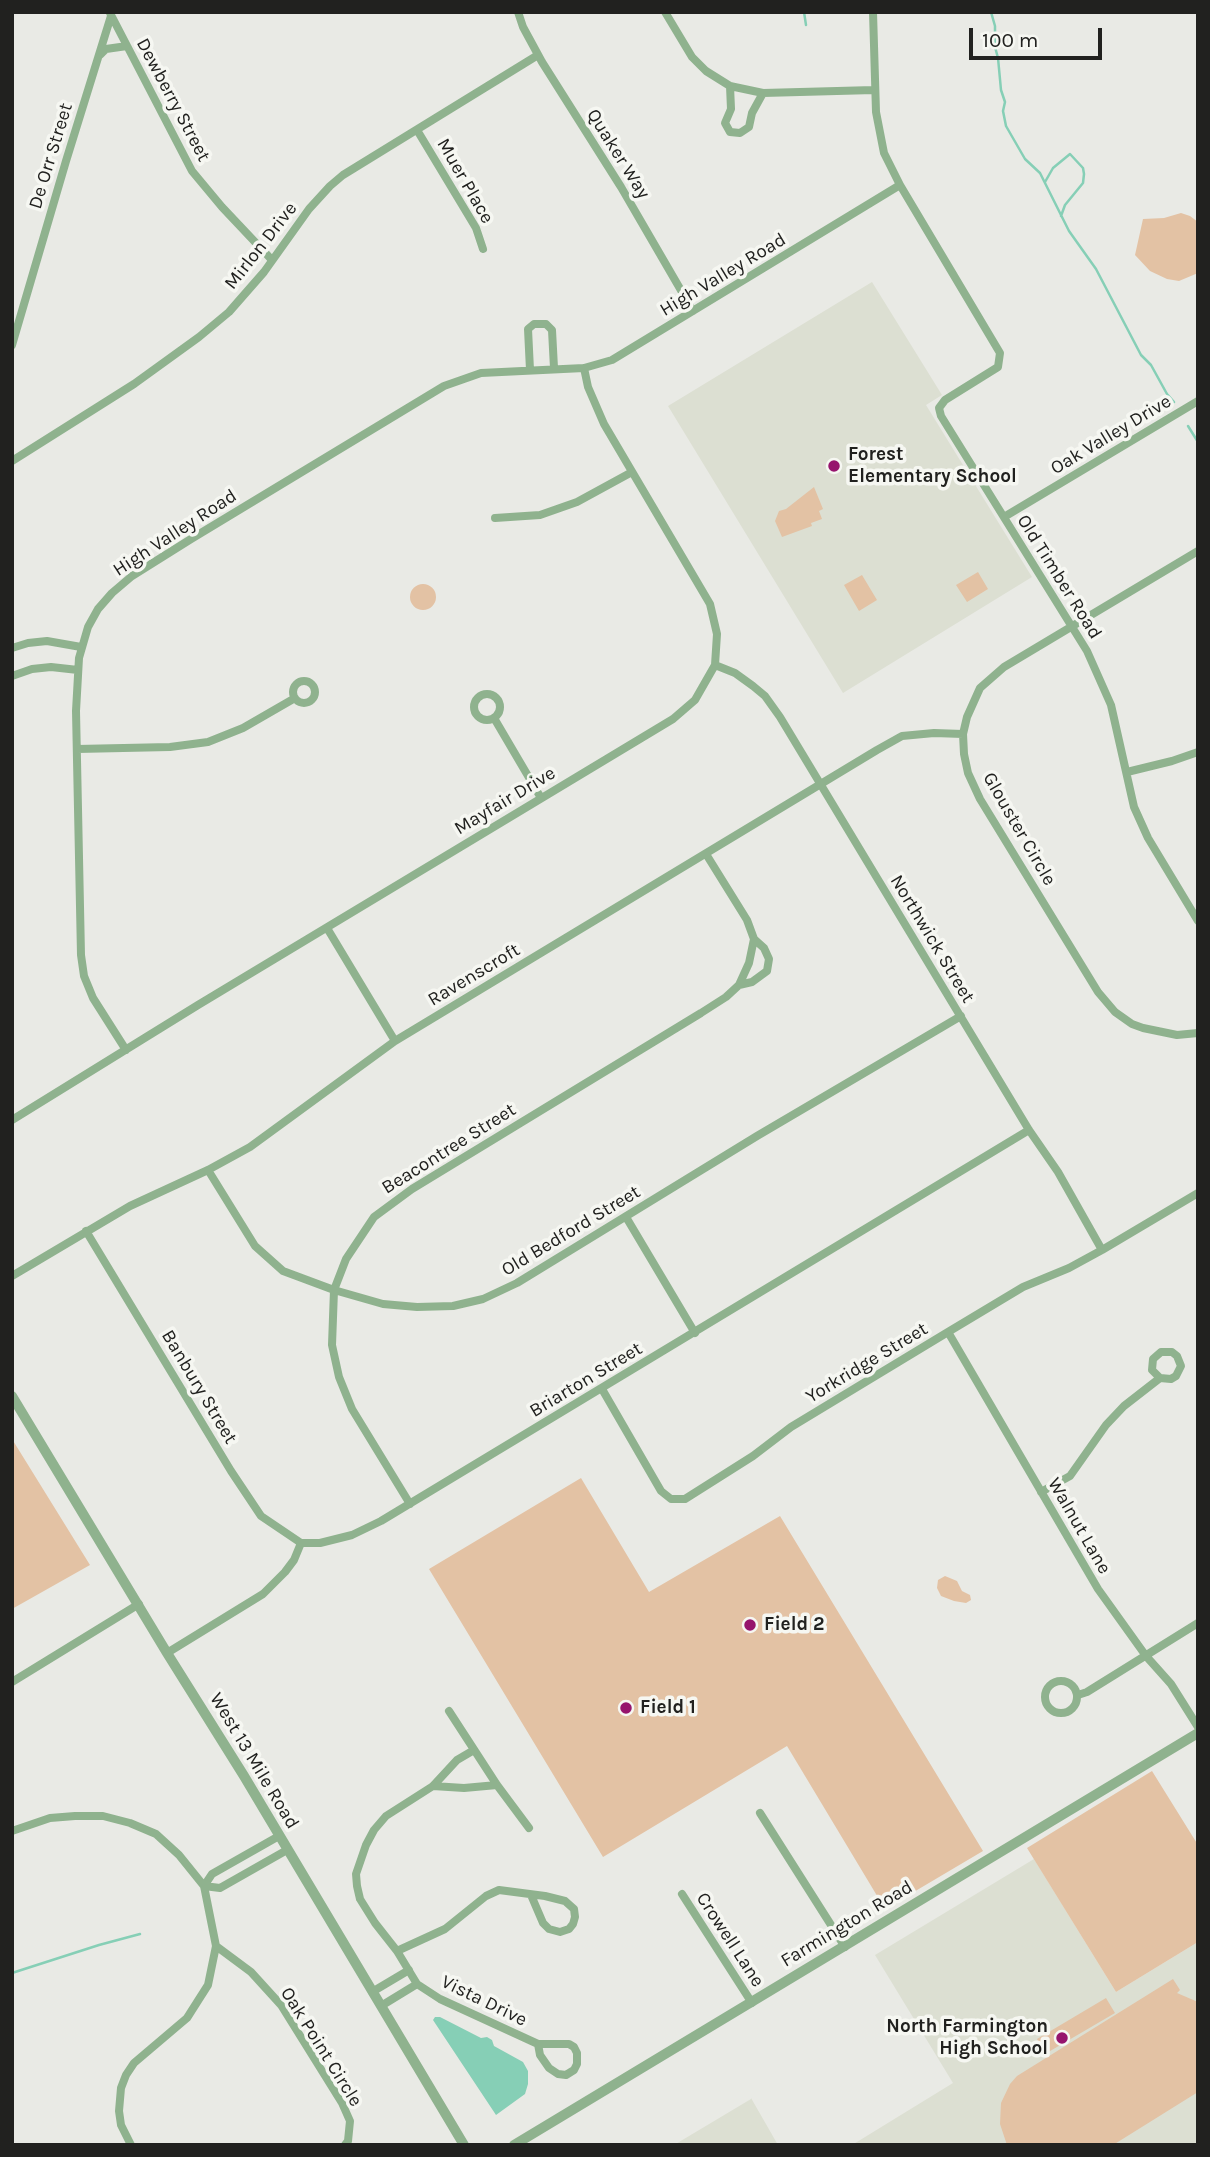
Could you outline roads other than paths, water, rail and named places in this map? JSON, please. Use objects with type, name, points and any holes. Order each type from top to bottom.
[{"type":"street","name":"Quaker Way","points":[[518,12],[538,55],[621,187],[693,311]]},
{"type":"street","points":[[665,12],[692,57],[706,71],[730,86],[763,93],[874,90]]},
{"type":"street","name":"Old Timber Road","points":[[873,12],[874,90],[884,153],[900,185],[1000,353],[999,367],[945,400],[939,408],[1097,671],[1111,705],[1135,807],[1148,838],[1198,921]]},
{"type":"street","name":"Dewberry Street","points":[[110,14],[192,171],[272,260]]},
{"type":"street","name":"De Orr Street","points":[[12,345],[110,14]]},
{"type":"street","points":[[98,57],[106,49],[127,46]]},
{"type":"street","name":"Mirlon Drive","points":[[12,461],[76,422],[199,337],[229,312],[309,209],[330,186],[357,165],[538,55]]},
{"type":"street","points":[[730,86],[731,109],[725,123],[730,132],[740,133],[749,127],[752,113],[763,93]]},
{"type":"street","name":"Muer Place","points":[[417,130],[476,228],[483,249]]},
{"type":"street","name":"High Valley Road","points":[[126,1050],[93,998],[81,955],[76,711],[78,670],[81,647],[92,620],[112,593],[132,576],[191,538],[444,386],[481,373],[584,368],[612,360],[900,185]]},
{"type":"street","points":[[530,370],[528,329],[534,324],[546,324],[552,330],[554,368]]},
{"type":"street","name":"Mayfair Drive","points":[[12,1120],[679,714],[699,695],[715,665],[717,634],[710,604],[604,424],[587,387],[584,368]]},
{"type":"street","name":"Oak Valley Drive","points":[[1004,517],[1198,401]]},
{"type":"street","points":[[495,518],[540,515],[578,502],[632,472]]},
{"type":"street","name":"Glouster Circle","points":[[1198,551],[1004,667],[980,688],[967,717],[963,734],[968,773],[981,799],[1098,992],[1115,1012],[1132,1024],[1177,1035],[1198,1032]]},
{"type":"street","points":[[12,648],[47,641],[81,647]]},
{"type":"street","name":"Northwick Street","points":[[715,665],[735,673],[754,686],[780,716],[1029,1130],[1058,1172],[1102,1250]]},
{"type":"street","points":[[12,676],[32,669],[51,667],[78,670]]},
{"type":"street","points":[[77,749],[170,747],[208,742],[243,728],[295,698]]},
{"type":"street","points":[[494,719],[541,798]]},
{"type":"street","name":"Ravenscroft","points":[[12,1276],[130,1206],[208,1170],[250,1147],[395,1041],[902,736],[963,734]]},
{"type":"street","points":[[1127,772],[1198,752]]},
{"type":"street","name":"Beacontree Street","points":[[410,1504],[352,1409],[339,1377],[332,1345],[334,1290],[346,1259],[374,1217],[402,1196],[701,1013],[739,985],[752,982],[767,971],[769,959],[764,948],[754,939],[747,920],[706,854]]},
{"type":"street","points":[[327,928],[395,1041]]},
{"type":"street","points":[[739,985],[749,963],[754,939]]},
{"type":"street","name":"Old Bedford Street","points":[[208,1170],[247,1235],[261,1253],[283,1271],[383,1304],[417,1307],[463,1304],[483,1299],[517,1283],[757,1136],[961,1016]]},
{"type":"street","name":"Briarton Street","points":[[301,1544],[320,1543],[352,1535],[410,1504],[1029,1130]]},
{"type":"street","name":"Yorkridge Street","points":[[602,1389],[661,1490],[671,1499],[684,1499],[753,1456],[791,1427],[1023,1287],[1076,1265],[1198,1193]]},
{"type":"street","points":[[626,1217],[695,1333]]},
{"type":"street","name":"Banbury Street","points":[[86,1231],[261,1516],[270,1525],[301,1544]]},
{"type":"street","name":"Walnut Lane","points":[[948,1332],[1098,1589],[1146,1656],[1171,1684],[1198,1727]]},
{"type":"street","points":[[1041,1492],[1070,1476],[1106,1425],[1160,1378]]},
{"type":"street","name":"West 13 Mile Road","points":[[12,1396],[244,1776],[464,2145]]},
{"type":"street","points":[[167,1653],[263,1594],[285,1572],[301,1544]]},
{"type":"street","points":[[12,1682],[139,1604]]},
{"type":"street","points":[[1077,1695],[1087,1692],[1198,1623]]},
{"type":"street","points":[[1059,1681],[1071,1684],[1077,1695],[1074,1707],[1063,1713],[1051,1710],[1045,1699],[1048,1687],[1059,1681]]},
{"type":"street","points":[[449,1710],[497,1785],[529,1828]]},
{"type":"street","name":"Farmington Road","points":[[514,2145],[1198,1733]]},
{"type":"street","name":"Vista Drive","points":[[474,1750],[457,1760],[433,1786],[386,1816],[374,1830],[356,1874],[360,1899],[417,1984],[440,1999],[538,2044],[569,2044],[576,2053],[577,2064],[574,2070],[566,2075],[558,2074],[549,2068],[540,2055],[538,2044]]},
{"type":"street","points":[[433,1786],[464,1788],[497,1785]]},
{"type":"street","points":[[760,1813],[845,1947]]},
{"type":"street","points":[[12,1831],[50,1818],[75,1816],[103,1816],[130,1823],[156,1834],[179,1855],[204,1886],[216,1946],[208,1985],[187,2018],[134,2063],[125,2076],[119,2111],[121,2125],[131,2145]]},
{"type":"street","points":[[204,1886],[212,1874],[279,1836]]},
{"type":"street","points":[[204,1886],[220,1888],[287,1850]]},
{"type":"street","points":[[397,1951],[445,1930],[486,1896],[499,1890],[545,1896],[565,1902],[574,1909],[573,1924],[569,1929],[560,1932],[549,1929],[543,1923],[531,1895]]},
{"type":"street","name":"Crowell Lane","points":[[682,1894],[752,2003]]},
{"type":"street","name":"Oak Point Circle","points":[[216,1946],[251,1972],[281,2005],[342,2103],[350,2121],[348,2141],[345,2145]]},
{"type":"street","points":[[372,1992],[409,1970]]},
{"type":"street","name":"Vista Drive","points":[[381,2006],[417,1984]]},
{"type":"waterway","points":[[804,12],[806,25]]},
{"type":"waterway","points":[[991,12],[995,26],[995,47],[1005,102],[1003,111],[1006,126],[1025,159],[1040,173],[1069,231],[1096,269],[1141,355],[1151,365],[1174,402]]},
{"type":"waterway","points":[[1045,182],[1053,168],[1070,154],[1083,168],[1083,183],[1065,205],[1061,216]]},
{"type":"waterway","points":[[1188,426],[1198,442]]},
{"type":"waterway","points":[[12,1973],[140,1934]]},
{"type":"place","name":"Forest Elementary School","points":[[834,466]]},
{"type":"place","name":"Field 2","points":[[750,1625]]},
{"type":"place","name":"Field 1","points":[[626,1708]]},
{"type":"place","name":"North Farmington High School","points":[[1062,2038]]}]
